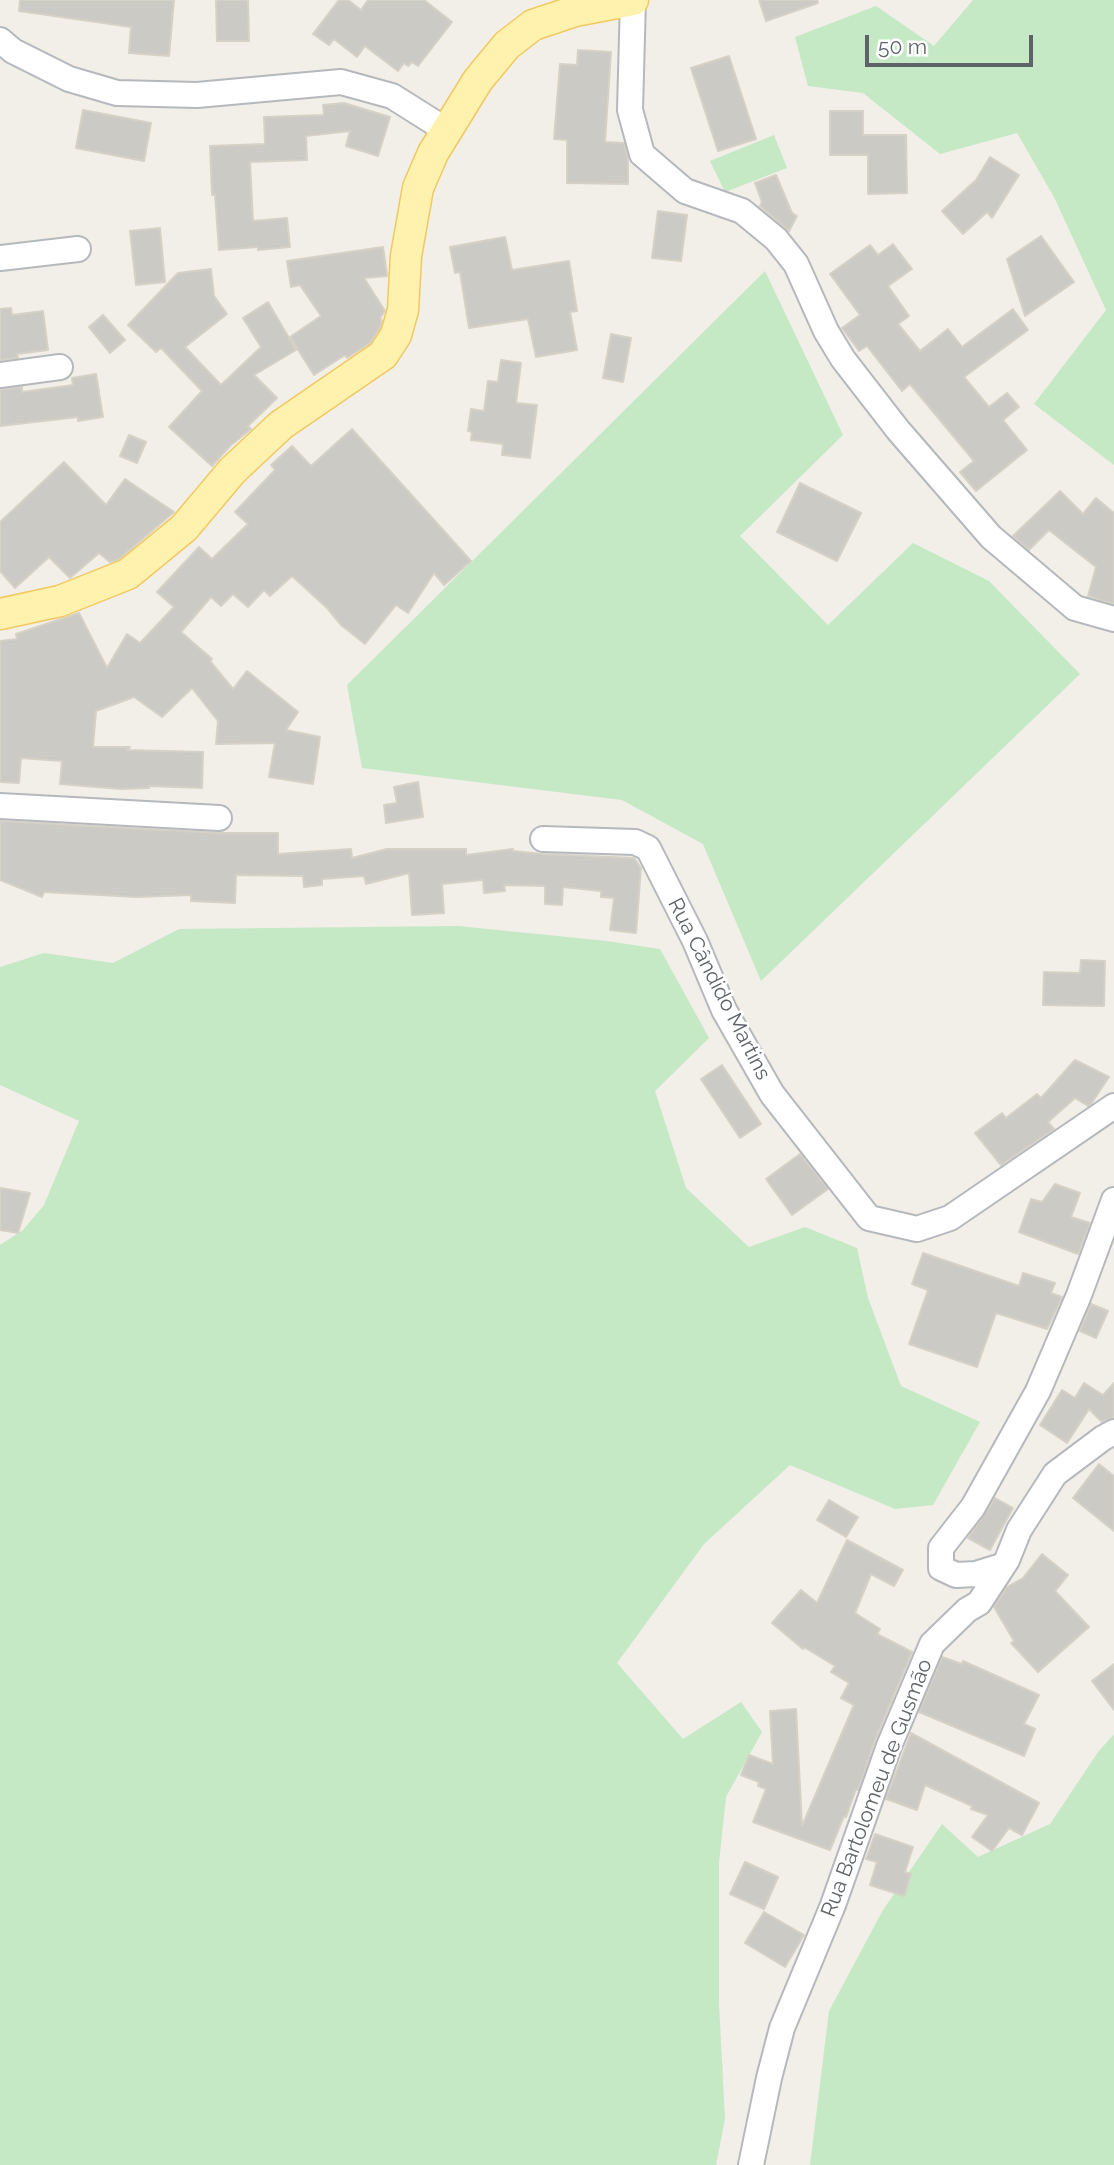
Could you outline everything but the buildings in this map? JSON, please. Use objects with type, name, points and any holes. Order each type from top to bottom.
[{"type":"main road","points":[[0,614],[60,601],[128,574],[184,528],[232,471],[281,425],[383,355],[396,335],[402,310],[406,256],[418,188],[433,153],[478,80],[507,45],[533,25],[575,10],[633,0]]},
{"type":"street","points":[[633,0],[630,110],[642,154],[685,191],[742,211],[776,239],[806,281],[826,331],[843,359],[898,430],[991,537],[1075,608],[1114,618]]},
{"type":"street","points":[[0,40],[13,51],[69,79],[117,93],[197,94],[341,82],[392,96],[446,130]]},
{"type":"street","points":[[0,258],[78,249]]},
{"type":"street","points":[[0,375],[60,367]]},
{"type":"street","points":[[0,806],[219,818]]},
{"type":"street","name":"Rua Cândido Martins","points":[[543,839],[635,842],[648,848],[695,942],[724,1010],[772,1094],[869,1218],[917,1229],[950,1218],[1114,1107]]},
{"type":"street","points":[[1002,1566],[976,1574],[956,1575],[940,1568],[942,1548],[973,1507],[1038,1391],[1079,1295],[1114,1200]]},
{"type":"street","name":"Rua Bartolomeu de Gusmão","points":[[751,2165],[782,2028],[833,1905],[884,1757],[932,1644],[967,1610],[979,1604],[1002,1566],[1019,1530],[1055,1474],[1114,1432]]},
{"type":"green space","points":[[973,0],[1114,0],[1114,465],[1034,404],[1106,310],[1054,197],[1017,133],[940,154],[863,93],[808,86],[795,37],[876,6],[934,46]]},
{"type":"green space","points":[[774,135],[787,168],[725,192],[710,161]]},
{"type":"green space","points":[[765,271],[843,435],[740,536],[828,625],[913,543],[989,581],[1080,674],[761,981],[703,844],[622,800],[362,768],[347,685]]},
{"type":"green space","points":[[458,926],[660,949],[709,1038],[655,1091],[686,1188],[749,1247],[805,1227],[857,1248],[868,1298],[901,1386],[980,1422],[933,1505],[895,1509],[790,1465],[704,1544],[617,1663],[683,1739],[741,1702],[762,1732],[726,1797],[719,1863],[719,2004],[725,2119],[716,2165],[0,2165],[0,1245],[23,1230],[44,1205],[79,1121],[0,1085],[0,967],[44,953],[113,963],[179,929]]},
{"type":"green space","points":[[1114,1734],[1114,2165],[810,2165],[829,2011],[883,1910],[942,1824],[978,1857],[1050,1824],[1098,1752]]}]
